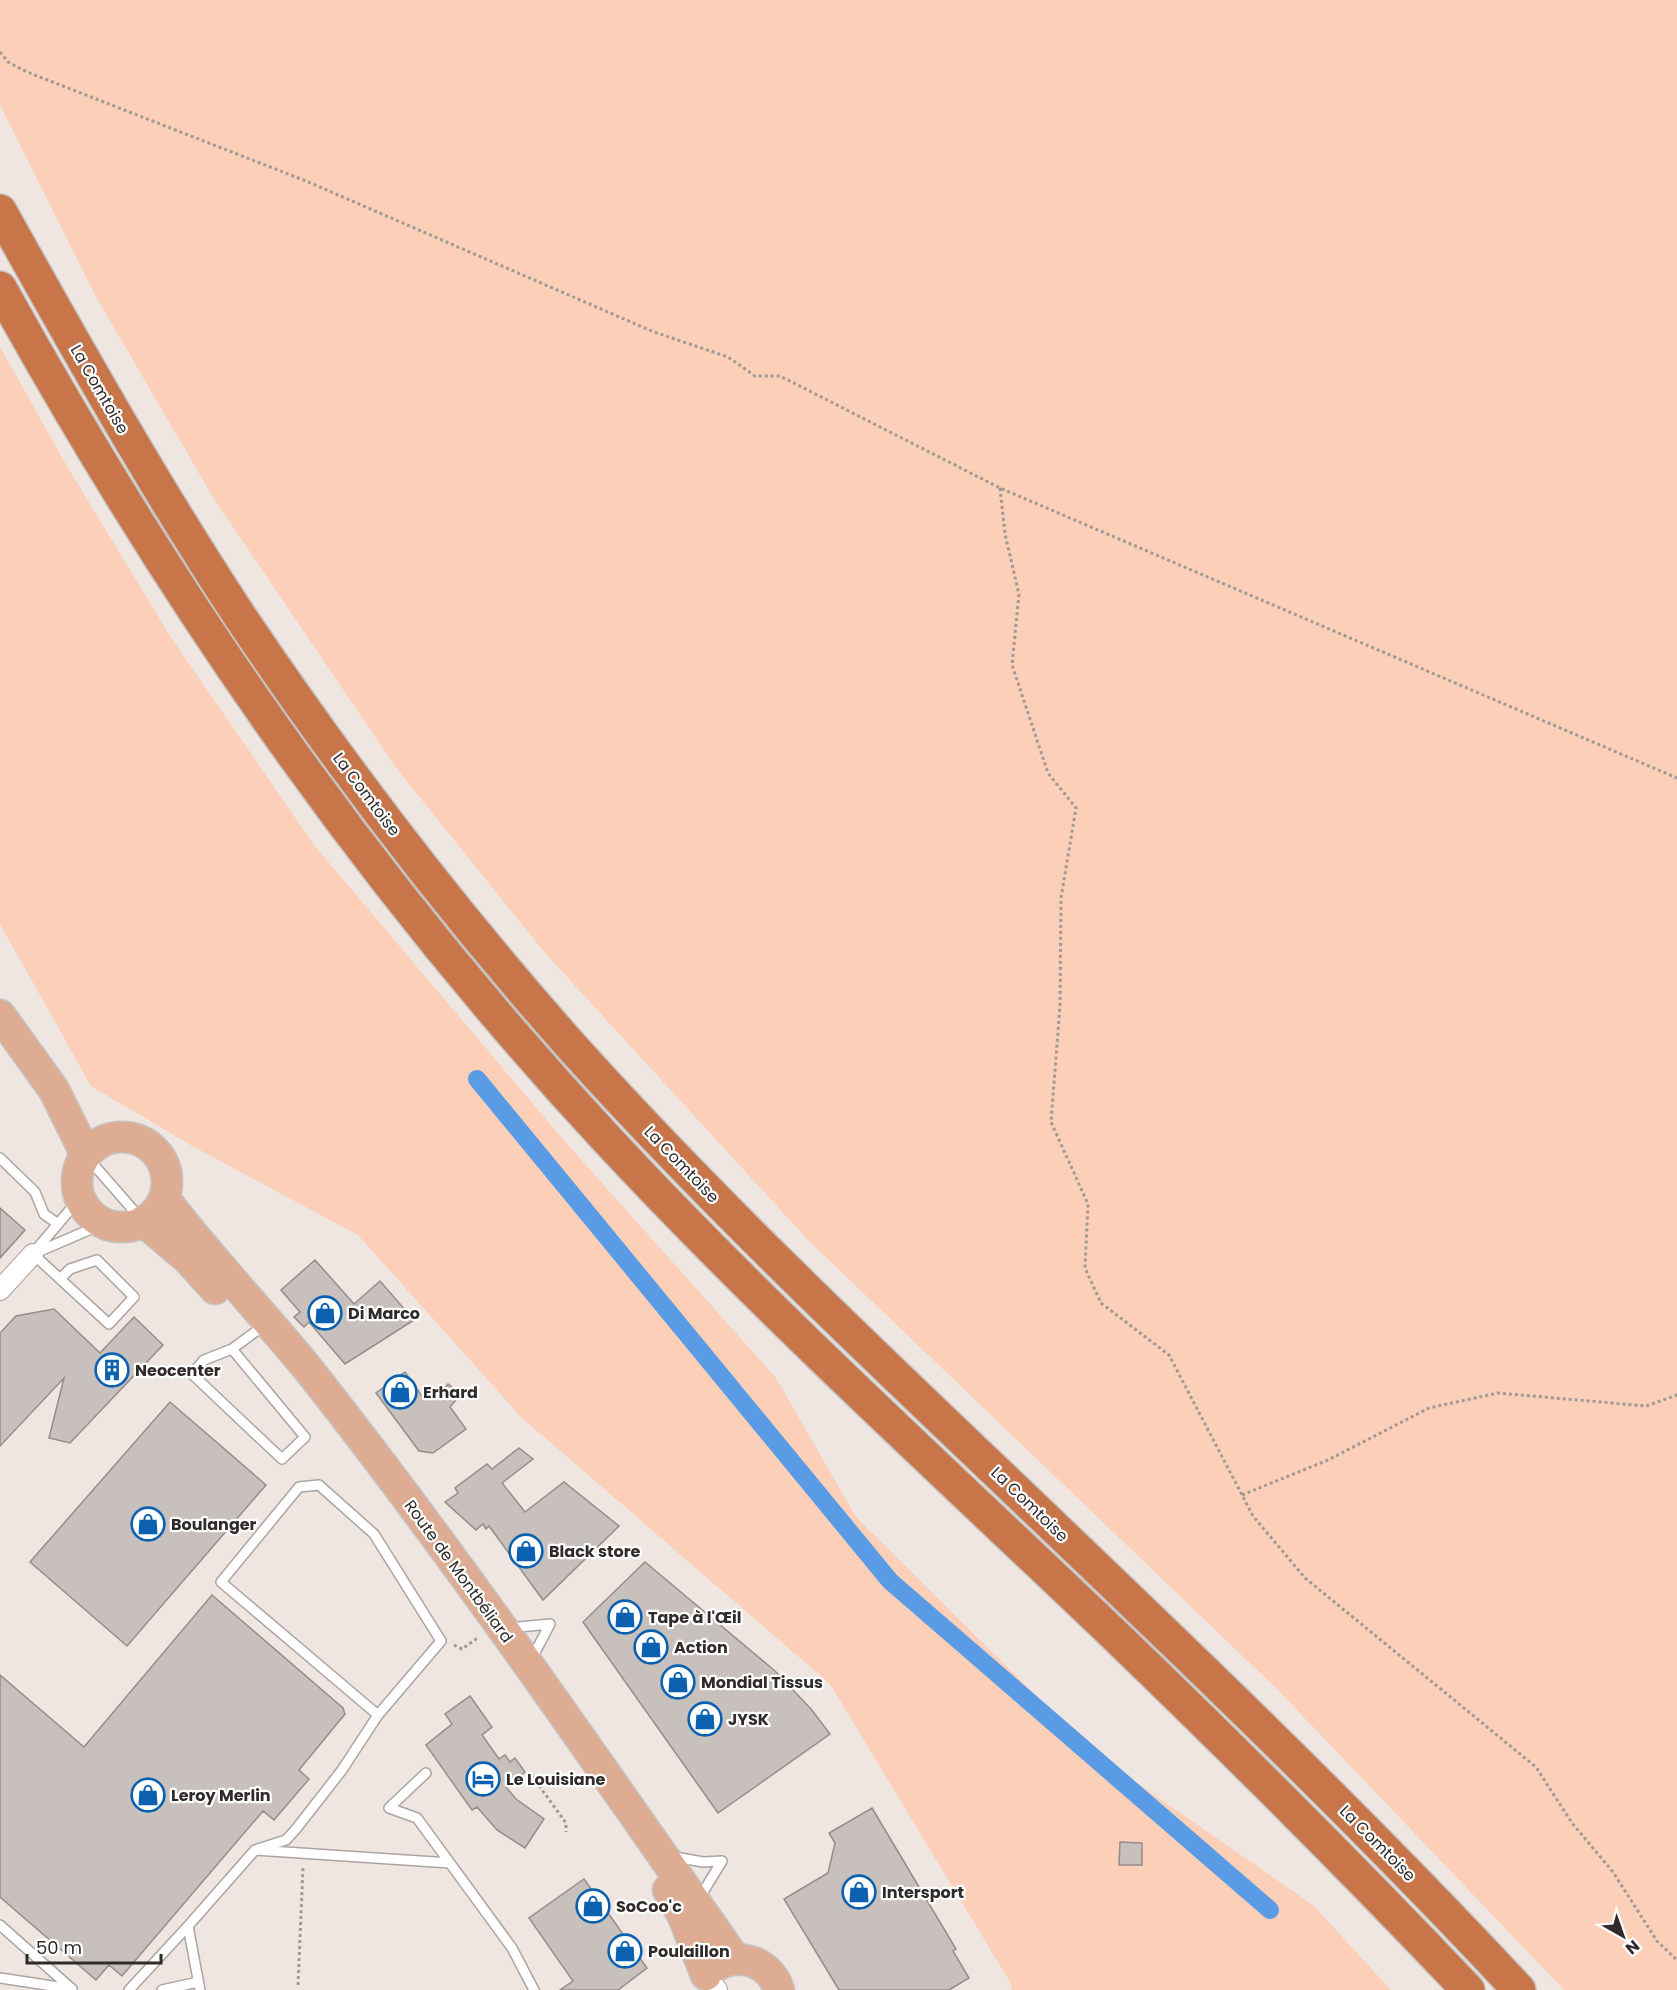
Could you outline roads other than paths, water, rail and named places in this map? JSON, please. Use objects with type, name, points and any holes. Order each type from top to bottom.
[{"type":"highway","name":"La Comtoise","points":[[0,212],[101,392],[241,618],[358,783],[521,988],[628,1107],[755,1239],[1291,1756],[1439,1905],[1519,1990]]},
{"type":"highway","points":[[0,288],[115,488],[206,631],[276,734],[401,899],[531,1055],[602,1134],[745,1281],[1141,1661],[1344,1862],[1468,1990]]},
{"type":"main road","points":[[0,1014],[54,1090],[86,1155]]},
{"type":"main road","points":[[54,1090],[111,1138]]},
{"type":"main road","points":[[125,1137],[151,1146],[160,1157],[166,1170],[167,1184],[164,1198],[152,1215],[130,1226],[105,1223],[94,1217],[80,1198],[77,1183],[79,1168],[86,1155],[97,1144],[111,1138],[125,1137]]},
{"type":"main road","name":"Route de Montbéliard","points":[[164,1198],[311,1373],[494,1631],[646,1853],[683,1916],[707,1985]]},
{"type":"main road","name":"Route de Montbéliard","points":[[143,1221],[188,1259],[244,1341],[374,1480],[494,1631],[528,1665],[662,1851],[735,1959]]},
{"type":"main road","points":[[707,1985],[724,1961],[735,1959],[759,1964],[769,1972],[778,1990]]},
{"type":"street","points":[[0,1290],[33,1254]]},
{"type":"lane","points":[[86,1155],[143,1221]]},
{"type":"lane","points":[[0,1158],[35,1192],[44,1214],[58,1224]]},
{"type":"lane","points":[[33,1254],[80,1198]]},
{"type":"lane","points":[[33,1254],[105,1223]]},
{"type":"lane","points":[[33,1254],[60,1279],[109,1324],[134,1297],[97,1260],[70,1269],[60,1279]]},
{"type":"lane","points":[[244,1341],[305,1437],[282,1460],[192,1374],[204,1360],[244,1341]]},
{"type":"lane","points":[[129,1990],[255,1850],[286,1840],[342,1770],[378,1715],[441,1641],[374,1533],[319,1485],[299,1487],[221,1582],[378,1715]]},
{"type":"lane","points":[[494,1631],[550,1624],[528,1665]]},
{"type":"lane","points":[[426,1773],[389,1808],[417,1818],[512,1948],[534,1990]]},
{"type":"lane","points":[[255,1850],[450,1863]]},
{"type":"lane","points":[[662,1851],[681,1860],[722,1861],[703,1892],[701,1909]]},
{"type":"lane","points":[[0,1925],[74,1990]]},
{"type":"lane","points":[[162,1990],[199,1986],[188,1926]]},
{"type":"lane","points":[[0,1978],[74,1990]]},
{"type":"waterway","points":[[477,1079],[890,1581],[1270,1910]]},
{"type":"place","name":"Di Marco","points":[[325,1313]]},
{"type":"place","name":"Neocenter","points":[[112,1370]]},
{"type":"place","name":"Erhard","points":[[400,1392]]},
{"type":"place","name":"Boulanger","points":[[148,1524]]},
{"type":"place","name":"Black store","points":[[526,1551]]},
{"type":"place","name":"Tape à l'Œil","points":[[625,1617]]},
{"type":"place","name":"Action","points":[[651,1647]]},
{"type":"place","name":"Mondial Tissus","points":[[678,1682]]},
{"type":"place","name":"JYSK","points":[[705,1719]]},
{"type":"place","name":"Le Louisiane","points":[[483,1779]]},
{"type":"place","name":"Leroy Merlin","points":[[148,1795]]},
{"type":"place","name":"Intersport","points":[[859,1892]]},
{"type":"place","name":"SoCoo'c","points":[[593,1906]]},
{"type":"place","name":"Poulaillon","points":[[625,1951]]}]
